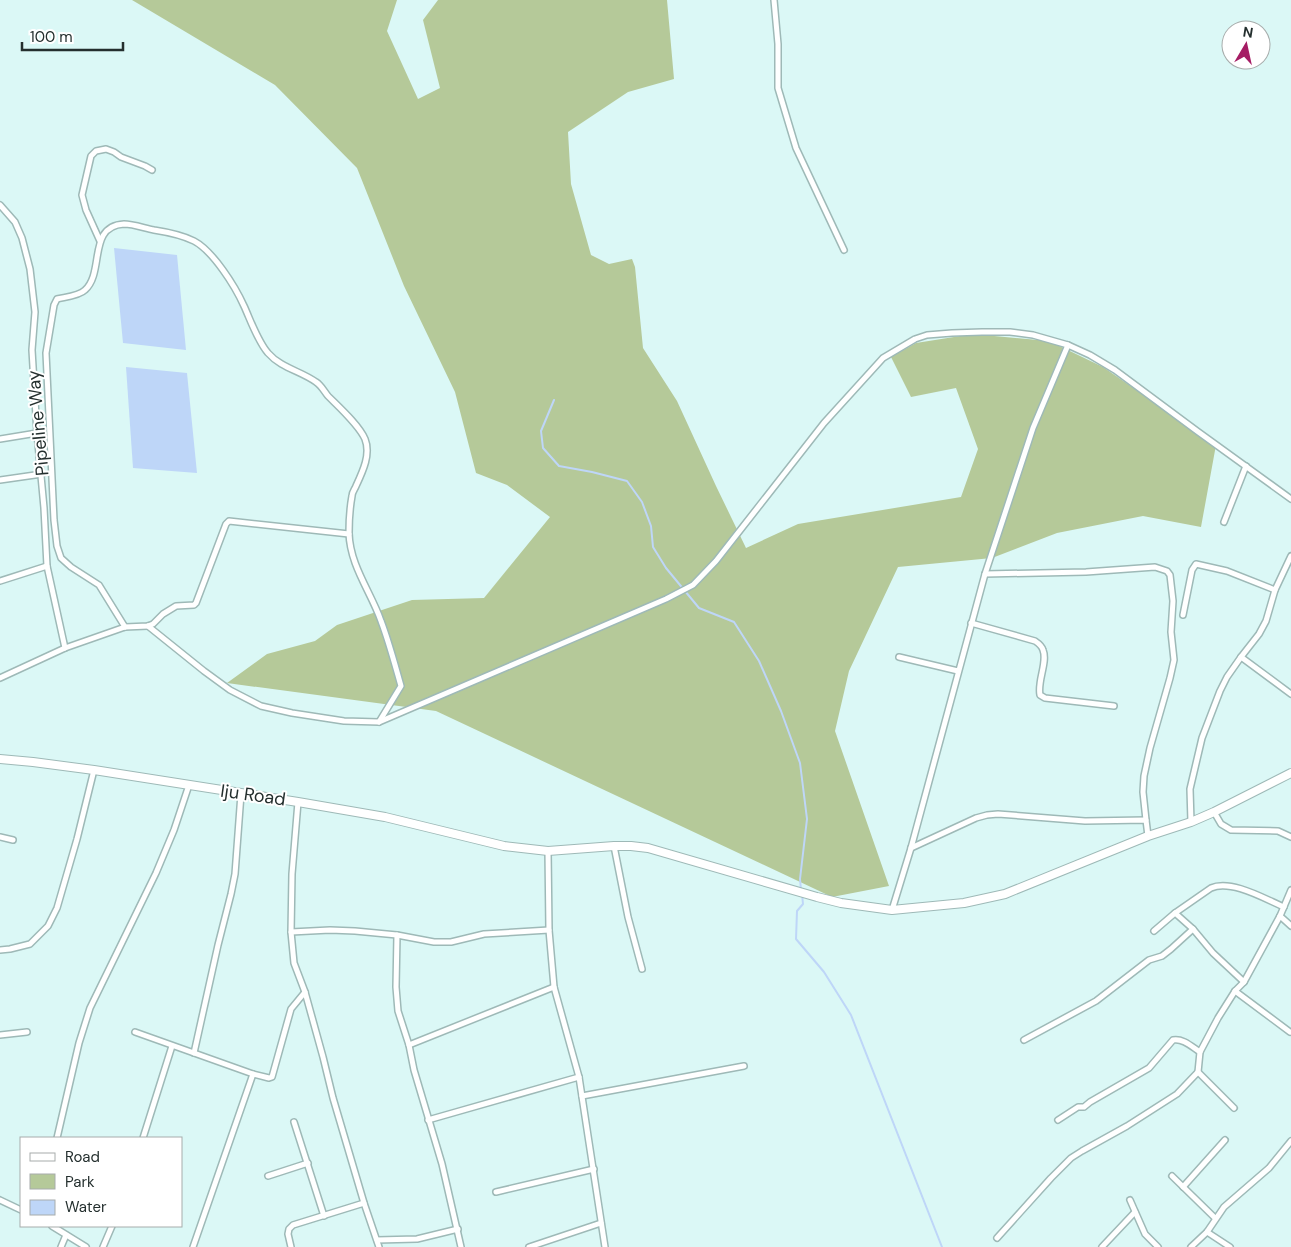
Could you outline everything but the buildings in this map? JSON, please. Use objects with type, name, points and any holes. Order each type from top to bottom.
[{"type":"main road","name":"Iju Road","points":[[0,759],[94,770],[385,817],[504,846],[548,851],[614,846],[648,848],[817,897],[841,903],[892,910],[964,903],[1005,894],[1148,836],[1191,822],[1291,773]]},
{"type":"street","points":[[774,0],[778,44],[778,88],[796,148],[844,250]]},
{"type":"street","points":[[100,241],[86,210],[82,194],[92,156],[96,151],[106,150],[152,170]]},
{"type":"street","name":"Pipeline Way","points":[[0,205],[15,222],[22,238],[30,270],[35,312],[32,350],[47,566],[65,648]]},
{"type":"street","points":[[125,627],[99,585],[71,567],[61,558],[57,546],[54,520],[46,352],[54,305],[57,299],[84,292],[90,285],[96,267],[100,241],[104,233],[113,226],[125,224],[185,237],[201,245],[222,269],[238,293],[261,344],[268,353],[289,368],[318,382],[365,438],[368,450],[367,456],[352,494],[349,534],[351,549],[356,568],[381,621],[401,686],[379,722]]},
{"type":"street","points":[[148,626],[204,672],[230,690],[261,706],[344,721],[379,722],[666,599],[693,585],[716,561],[824,423],[883,358],[916,339],[927,335],[982,332],[1025,334],[1048,338],[1068,345],[1090,355],[1115,370],[1291,499]]},
{"type":"street","points":[[892,910],[911,848],[985,574],[1033,428],[1068,345]]},
{"type":"street","points":[[0,439],[37,434]]},
{"type":"street","points":[[1224,522],[1246,466]]},
{"type":"street","points":[[0,480],[42,474]]},
{"type":"street","points":[[0,678],[65,648],[125,627],[148,626],[176,606],[196,603],[226,524],[229,521],[349,534]]},
{"type":"street","points":[[1191,822],[1190,789],[1202,738],[1227,677],[1259,634],[1266,621],[1275,590],[1291,556]]},
{"type":"street","points":[[1183,615],[1192,570],[1196,564],[1226,570],[1275,590]]},
{"type":"street","points":[[0,581],[47,566]]},
{"type":"street","points":[[985,574],[1086,572],[1154,567],[1161,568],[1170,575],[1173,601],[1171,632],[1174,660],[1144,776],[1143,792],[1148,836]]},
{"type":"street","points":[[971,623],[1035,641],[1040,645],[1044,651],[1044,659],[1039,689],[1040,694],[1045,698],[1114,706]]},
{"type":"street","points":[[899,657],[958,671]]},
{"type":"street","points":[[1241,657],[1291,694]]},
{"type":"street","points":[[0,950],[30,944],[48,926],[57,908],[94,770]]},
{"type":"street","points":[[57,1137],[79,1043],[90,1008],[156,873],[174,830],[189,785]]},
{"type":"street","points":[[194,1053],[235,874],[241,794]]},
{"type":"street","points":[[298,802],[292,874],[291,932],[294,963],[305,992],[332,1098],[379,1247]]},
{"type":"street","points":[[1214,812],[1221,824],[1231,830],[1278,831],[1291,837]]},
{"type":"street","points":[[911,848],[976,818],[987,815],[998,814],[1085,821],[1146,820]]},
{"type":"street","points":[[0,837],[13,840]]},
{"type":"street","points":[[614,846],[628,916],[642,969]]},
{"type":"street","points":[[548,851],[549,930],[554,987],[579,1077],[605,1247]]},
{"type":"street","points":[[1154,931],[1175,913],[1216,886],[1225,885],[1241,889],[1284,907]]},
{"type":"street","points":[[997,1238],[1071,1158],[1127,1126],[1177,1094],[1198,1072],[1200,1052],[1235,990],[1244,982],[1280,916],[1291,890]]},
{"type":"street","points":[[1175,913],[1193,929],[1212,953],[1244,982]]},
{"type":"street","points":[[1280,916],[1291,926]]},
{"type":"street","points":[[1024,1040],[1096,1002],[1149,960],[1162,956],[1193,929]]},
{"type":"street","points":[[291,932],[355,931],[397,935],[434,942],[451,942],[484,934],[549,930]]},
{"type":"street","points":[[397,935],[396,987],[398,1011],[442,1164],[462,1247]]},
{"type":"street","points":[[409,1045],[554,987]]},
{"type":"street","points":[[1235,990],[1290,1032]]},
{"type":"street","points":[[135,1032],[252,1074],[269,1078],[272,1077],[291,1009],[305,992]]},
{"type":"street","points":[[0,1035],[27,1032]]},
{"type":"street","points":[[1058,1120],[1078,1107],[1084,1108],[1090,1102],[1149,1068],[1173,1040],[1182,1040],[1200,1052]]},
{"type":"street","points":[[143,1137],[172,1046]]},
{"type":"street","points":[[582,1096],[744,1066]]},
{"type":"street","points":[[1198,1072],[1234,1108]]},
{"type":"street","points":[[193,1247],[252,1074]]},
{"type":"street","points":[[428,1120],[579,1077]]},
{"type":"street","points":[[294,1122],[324,1216]]},
{"type":"street","points":[[1184,1187],[1225,1140]]},
{"type":"street","points":[[1192,1247],[1206,1232],[1224,1207],[1276,1161],[1291,1141]]},
{"type":"street","points":[[268,1176],[308,1163]]},
{"type":"street","points":[[496,1192],[594,1169]]},
{"type":"street","points":[[1172,1176],[1215,1218]]},
{"type":"street","points":[[0,1200],[20,1210]]},
{"type":"street","points":[[1130,1200],[1145,1234],[1158,1247]]},
{"type":"street","points":[[291,1247],[288,1234],[289,1229],[293,1225],[364,1203]]},
{"type":"street","points":[[1102,1247],[1135,1212]]},
{"type":"street","points":[[529,1247],[601,1223]]},
{"type":"street","points":[[54,1227],[86,1247]]},
{"type":"street","points":[[103,1247],[112,1227]]},
{"type":"street","points":[[377,1240],[417,1239],[458,1229]]},
{"type":"street","points":[[1206,1232],[1230,1247]]},
{"type":"street","points":[[61,1247],[66,1235]]},
{"type":"green space","points":[[132,0],[397,0],[387,31],[418,99],[440,88],[423,20],[438,0],[667,0],[674,79],[628,92],[568,132],[571,184],[591,255],[609,264],[632,259],[635,267],[643,348],[677,401],[746,548],[798,524],[961,497],[978,449],[956,388],[911,397],[891,357],[916,343],[973,334],[1049,341],[1103,367],[1216,445],[1201,527],[1143,516],[1057,533],[992,558],[898,567],[849,671],[835,731],[889,886],[832,897],[436,711],[227,683],[267,654],[315,641],[337,625],[412,600],[484,598],[550,517],[507,485],[476,473],[455,392],[404,286],[357,168],[275,85]]},
{"type":"water","points":[[114,248],[177,255],[186,350],[123,343]]},
{"type":"water","points":[[126,367],[187,373],[197,473],[133,468]]},
{"type":"waterway","points":[[554,400],[541,431],[543,448],[559,466],[627,481],[642,502],[651,526],[653,547],[666,568],[699,608],[734,622],[759,661],[781,711],[800,763],[807,819],[800,879],[801,890]]},
{"type":"waterway","points":[[802,894],[803,904],[797,911],[796,939],[824,972],[851,1015],[942,1247]]}]
